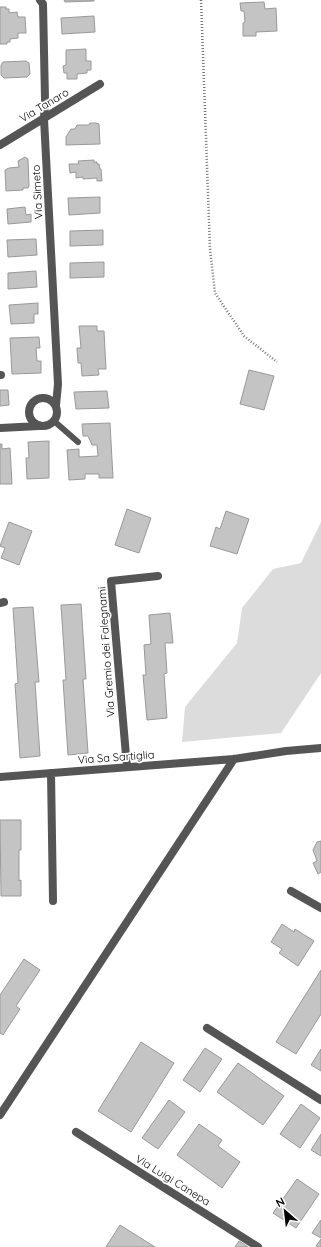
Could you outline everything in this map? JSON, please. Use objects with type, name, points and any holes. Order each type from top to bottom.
[{"type":"street","name":"Via Simeto","points":[[40,0],[43,4],[44,118],[58,384],[56,405]]},
{"type":"street","name":"Via Tanaro","points":[[0,145],[100,84]]},
{"type":"street","points":[[17,428],[28,413],[32,403],[58,384]]},
{"type":"street","points":[[0,428],[44,426],[54,421],[57,416],[56,405],[52,400],[41,397]]},
{"type":"street","points":[[28,413],[33,423],[39,426]]},
{"type":"street","name":"Via Gremio dei Falegnami","points":[[127,767],[111,581],[158,576]]},
{"type":"street","name":"Via Sa Sartiglia","points":[[0,777],[234,758],[321,748]]},
{"type":"street","points":[[0,1115],[234,758]]},
{"type":"street","points":[[51,773],[54,901]]},
{"type":"street","points":[[291,891],[321,908]]},
{"type":"street","points":[[207,1028],[321,1100]]},
{"type":"street","name":"Via Luigi Canepa","points":[[76,1132],[258,1247]]},
{"type":"lane","points":[[54,421],[78,442]]},
{"type":"path","points":[[201,0],[210,249],[215,293],[244,336],[277,362]]},
{"type":"shaded area","points":[[321,522],[321,673],[281,733],[182,742],[185,707],[237,643],[242,608],[273,569],[301,563]]},
{"type":"building","points":[[64,0],[94,0],[94,1],[65,2]]},
{"type":"building","points":[[264,2],[265,9],[276,8],[277,31],[256,32],[256,36],[243,36],[243,23],[245,22],[244,11],[241,11],[240,3]]},
{"type":"building","points":[[0,7],[6,7],[6,9],[9,9],[9,13],[17,12],[18,17],[25,17],[26,33],[18,33],[18,38],[10,39],[10,42],[7,42],[7,44],[0,44]]},
{"type":"building","points":[[94,16],[95,32],[62,34],[61,18]]},
{"type":"building","points":[[86,49],[86,61],[91,61],[91,70],[87,70],[87,73],[77,74],[77,79],[67,79],[67,73],[64,73],[63,66],[66,65],[66,50]]},
{"type":"building","points":[[26,61],[29,63],[30,74],[27,77],[4,78],[1,75],[1,65],[3,62]]},
{"type":"building","points":[[90,123],[99,124],[100,144],[66,145],[66,137],[71,129],[75,129],[77,125],[89,125]]},
{"type":"building","points":[[25,157],[28,159],[28,188],[23,188],[23,190],[6,191],[5,170],[19,167],[18,161]]},
{"type":"building","points":[[94,160],[94,162],[99,164],[101,169],[102,181],[97,181],[97,178],[76,178],[76,172],[70,173],[69,164],[79,164],[78,161]]},
{"type":"building","points":[[100,197],[100,213],[69,215],[68,198]]},
{"type":"building","points":[[25,207],[26,215],[31,214],[31,222],[8,224],[7,209]]},
{"type":"building","points":[[103,230],[103,245],[70,246],[70,231]]},
{"type":"building","points":[[36,239],[37,255],[8,257],[7,240]]},
{"type":"building","points":[[104,262],[104,277],[70,278],[70,263]]},
{"type":"building","points":[[36,271],[37,287],[8,289],[8,273]]},
{"type":"building","points":[[38,303],[38,314],[34,314],[34,323],[11,324],[9,305]]},
{"type":"building","points":[[79,326],[97,326],[97,331],[104,331],[106,369],[98,369],[99,375],[82,376],[81,363],[78,363],[77,348],[81,348]]},
{"type":"building","points":[[39,337],[40,348],[36,348],[37,361],[41,361],[41,373],[12,374],[10,338]]},
{"type":"building","points":[[249,370],[274,376],[264,410],[240,404]]},
{"type":"building","points":[[0,390],[8,390],[9,405],[0,406]]},
{"type":"building","points":[[107,391],[109,408],[76,409],[74,392]]},
{"type":"building","points":[[110,423],[113,478],[99,478],[99,474],[85,474],[85,479],[69,480],[67,450],[79,449],[79,457],[98,456],[97,445],[92,445],[88,436],[83,436],[82,424]]},
{"type":"building","points":[[49,441],[49,478],[27,479],[26,458],[29,458],[28,442]]},
{"type":"building","points":[[0,444],[2,444],[2,449],[10,448],[12,484],[0,484]]},
{"type":"building","points":[[127,509],[151,518],[139,553],[115,545]]},
{"type":"building","points":[[226,511],[249,519],[237,554],[210,546],[216,527],[220,529]]},
{"type":"building","points":[[9,522],[32,531],[19,565],[1,558],[5,548],[0,546]]},
{"type":"building","points":[[81,604],[86,679],[83,679],[88,753],[68,755],[63,680],[66,680],[61,605]]},
{"type":"building","points":[[33,607],[39,682],[35,682],[40,756],[20,758],[15,684],[18,683],[13,608]]},
{"type":"building","points":[[170,613],[173,643],[165,643],[167,673],[164,674],[167,718],[147,720],[143,675],[146,675],[144,645],[151,644],[149,615]]},
{"type":"building","points":[[0,820],[21,820],[19,881],[21,880],[21,896],[1,896]]},
{"type":"building","points":[[321,841],[321,872],[318,874],[313,863],[317,861],[313,850],[317,842]]},
{"type":"building","points":[[282,924],[294,932],[295,929],[314,941],[298,966],[279,953],[282,949],[271,942]]},
{"type":"building","points":[[24,959],[40,970],[16,1006],[20,1009],[3,1035],[0,1033],[0,995]]},
{"type":"building","points":[[321,970],[321,1014],[296,1054],[276,1042]]},
{"type":"building","points":[[141,1042],[174,1063],[131,1132],[98,1111]]},
{"type":"building","points":[[205,1048],[222,1059],[200,1092],[183,1080]]},
{"type":"building","points":[[321,1049],[321,1071],[311,1065]]},
{"type":"building","points":[[238,1063],[284,1096],[263,1125],[217,1092]]},
{"type":"building","points":[[169,1100],[185,1112],[158,1149],[142,1138]]},
{"type":"building","points":[[301,1104],[320,1118],[300,1148],[280,1134]]},
{"type":"building","points":[[199,1124],[222,1140],[218,1146],[240,1162],[222,1188],[177,1155]]},
{"type":"building","points":[[321,1134],[321,1156],[311,1150]]},
{"type":"building","points":[[297,1179],[319,1194],[296,1228],[273,1213]]},
{"type":"building","points":[[321,1220],[321,1238],[312,1233]]},
{"type":"building","points":[[120,1225],[155,1247],[106,1247]]},
{"type":"building","points":[[321,1239],[321,1247],[316,1246]]},
{"type":"building","points":[[239,1241],[248,1247],[235,1247]]}]
